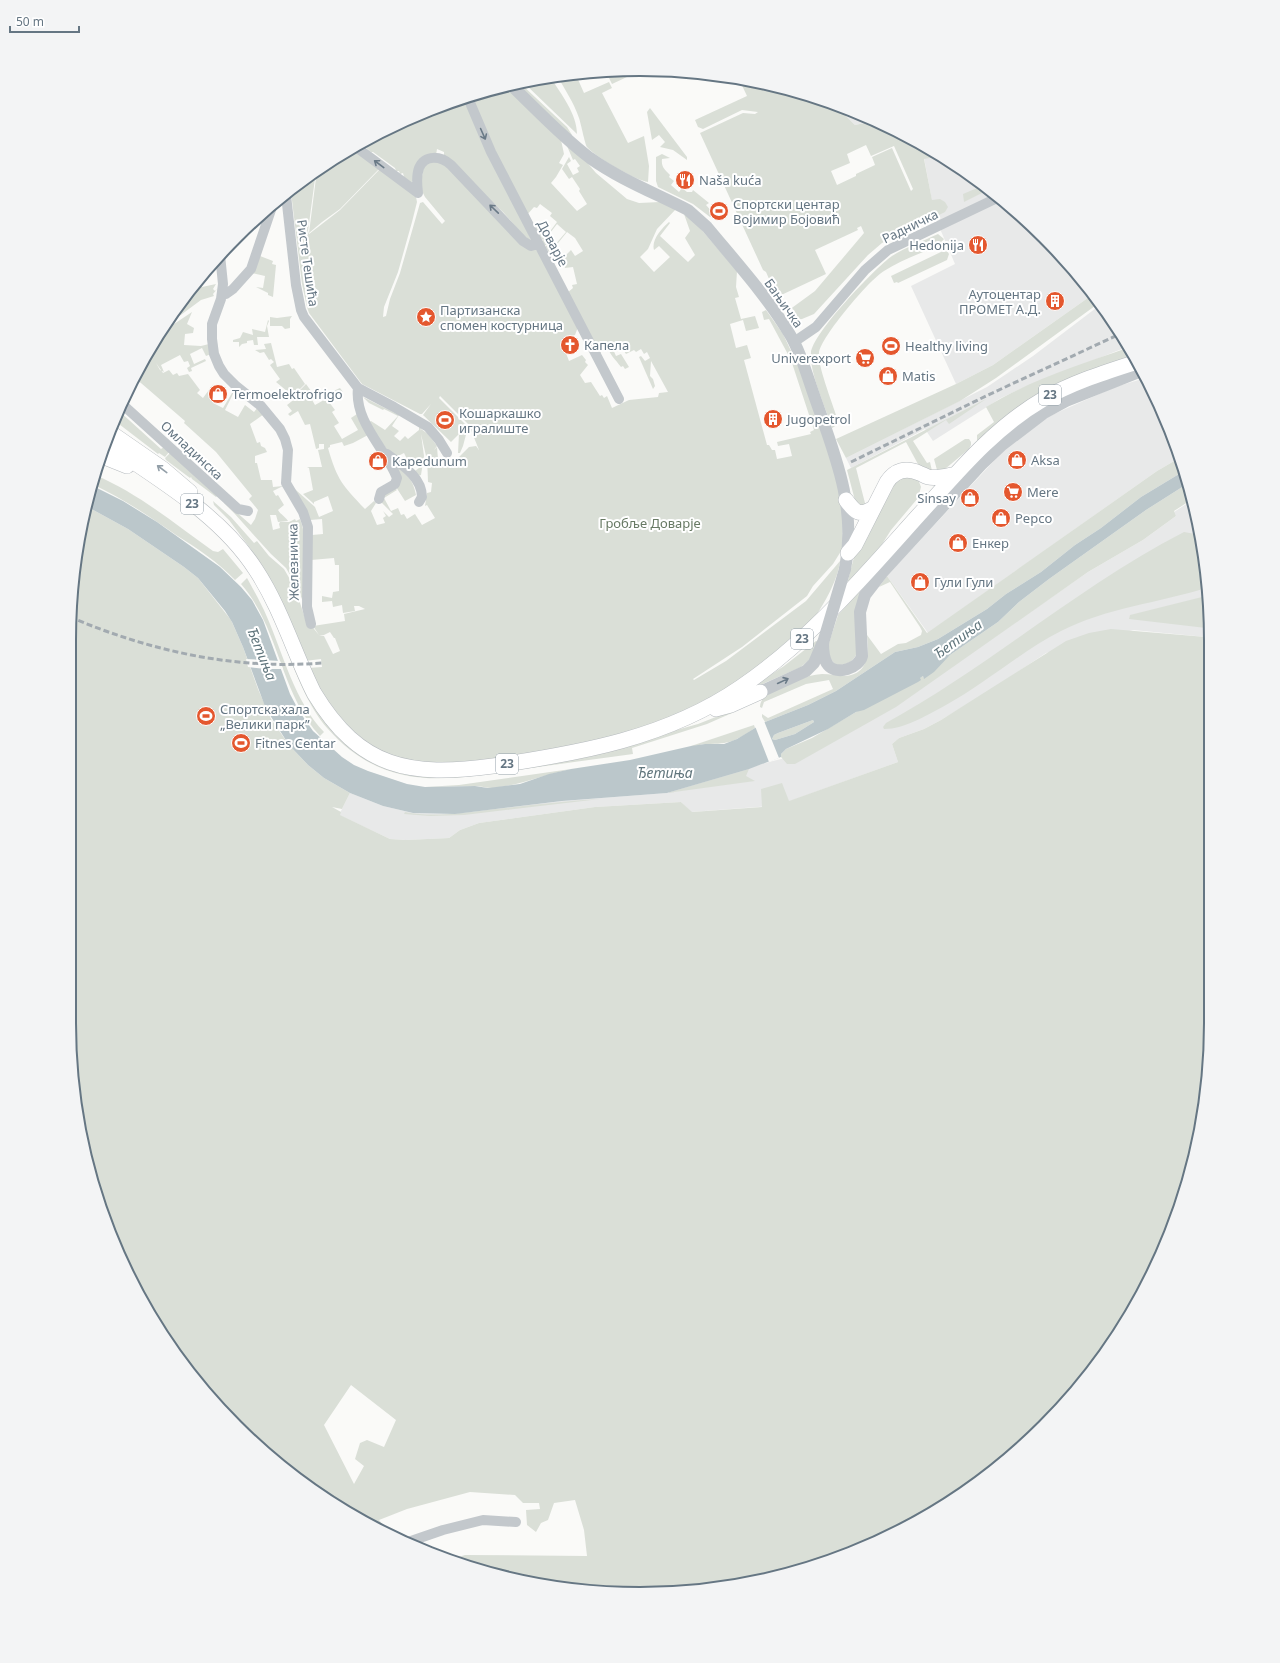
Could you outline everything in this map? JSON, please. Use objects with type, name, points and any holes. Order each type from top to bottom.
[{"type":"main road","name":"23","points":[[111,447],[188,501],[229,536],[247,558],[261,578],[272,599],[307,679],[323,708],[340,730],[368,752],[393,763],[417,769],[454,770],[562,755],[598,748],[627,740],[656,730],[696,713],[740,688],[758,676],[805,637],[861,580],[956,474],[993,437],[1018,416],[1041,400],[1072,385],[1131,364]]},
{"type":"main road","points":[[115,435],[163,469],[185,487],[216,516],[229,536]]},
{"type":"main road","points":[[106,458],[153,476]]},
{"type":"main road","points":[[848,553],[855,545],[887,482],[894,474],[905,469],[919,473],[926,477],[934,478],[956,474]]},
{"type":"main road","points":[[919,473],[926,488],[924,509]]},
{"type":"main road","points":[[846,500],[853,510],[861,513],[873,508]]},
{"type":"main road","points":[[696,713],[731,705],[760,692]]},
{"type":"street","name":"Бањичка","points":[[516,90],[565,137],[590,158],[618,176],[688,210],[697,217],[707,227],[778,314],[794,342],[837,462],[846,500],[849,523],[848,553],[845,569],[823,643],[814,662],[806,671]]},
{"type":"street","name":"Доварје","points":[[470,103],[491,152],[538,244],[552,267],[578,321],[619,399]]},
{"type":"street","points":[[360,151],[418,193],[418,173],[422,164],[434,157],[443,159],[451,164],[523,241],[530,246],[538,244]]},
{"type":"street","name":"Ристе Тешића","points":[[287,201],[296,284],[304,318],[358,388],[428,427],[439,440],[447,453]]},
{"type":"street","name":"Радничка","points":[[794,342],[816,326],[865,270],[888,250],[993,201]]},
{"type":"street","points":[[222,295],[233,289],[249,272],[269,215]]},
{"type":"street","name":"Железничка","points":[[221,263],[222,295],[212,324],[212,345],[217,363],[224,374],[265,410],[280,429],[288,447],[286,483],[303,512],[308,527],[307,607],[311,624]]},
{"type":"street","points":[[760,692],[806,671],[832,668],[840,670],[848,669],[856,664],[861,659],[863,652],[860,612],[863,600],[868,590],[974,473],[1002,445],[1035,418],[1054,407],[1136,373]]},
{"type":"street","name":"Ристе Тешића","points":[[358,388],[358,399],[365,420],[397,479],[395,484],[381,492],[379,499]]},
{"type":"street","name":"Омладинска","points":[[126,408],[238,510],[248,511]]},
{"type":"street","name":"Ристе Тешића","points":[[383,452],[416,479],[422,492],[419,502]]},
{"type":"street","name":"Бањичка","points":[[823,643],[824,656],[828,665],[832,668]]},
{"type":"street","points":[[415,1540],[443,1530],[483,1520],[516,1522]]},
{"type":"shaded area","points":[[845,115],[865,123],[855,125]]},
{"type":"shaded area","points":[[923,153],[953,171],[1012,216],[1039,241],[1064,268],[1088,298],[993,365],[956,384],[911,286],[955,264],[935,217]]},
{"type":"shaded area","points":[[1095,308],[1122,349],[1020,389],[1001,398],[933,441],[925,429],[851,468],[846,458],[987,387],[1033,356]]},
{"type":"shaded area","points":[[1140,380],[1161,424],[1175,461],[1157,471],[928,633],[887,576],[1004,450],[1029,428],[1054,414],[1115,387]]},
{"type":"shaded area","points":[[1187,504],[1199,566],[1203,603],[1204,637],[1133,630],[1046,653],[989,691],[941,720],[924,729],[899,738],[892,744],[898,762],[782,804],[691,812],[681,802],[595,807],[479,823],[460,830],[449,838],[406,840],[390,839],[339,815],[350,793],[383,806],[413,813],[455,814],[562,801],[667,793],[769,762],[801,754],[894,707],[1088,572],[1143,540],[1176,516],[1174,512]]},
{"type":"green space","points":[[628,76],[612,84],[608,77]]},
{"type":"green space","points":[[578,80],[584,93],[609,82],[612,88],[602,93],[628,143],[644,136],[649,166],[648,182],[635,178],[616,168],[598,157],[587,147],[577,112],[561,82]]},
{"type":"green space","points":[[554,83],[564,97],[571,112],[577,134],[529,87]]},
{"type":"green space","points":[[742,86],[786,95],[821,106],[845,115],[855,125],[865,123],[889,134],[931,158],[924,159],[932,200],[940,199],[945,202],[948,207],[945,212],[882,243],[868,255],[814,314],[796,320],[793,315],[790,316],[765,287],[789,310],[815,291],[864,233],[861,226],[857,228],[858,230],[815,250],[826,274],[777,297],[700,133],[743,113],[755,114],[758,112],[742,110],[703,129],[698,127],[695,120],[747,96]],"holes":[[[866,145],[871,156],[894,146],[913,189],[911,191],[892,148],[872,157],[875,165],[837,185],[831,171],[850,163],[847,154]]]},
{"type":"green space","points":[[525,88],[567,127],[572,135],[571,136],[521,89]]},
{"type":"green space","name":"Гробље Доварје","points":[[511,91],[561,140],[564,154],[559,163],[563,165],[551,183],[577,211],[587,204],[572,177],[569,179],[562,169],[569,157],[571,161],[567,164],[573,175],[579,172],[577,168],[580,166],[575,159],[573,160],[567,146],[585,160],[596,173],[627,199],[639,203],[660,202],[676,209],[657,229],[648,249],[640,257],[654,272],[670,257],[659,246],[654,250],[653,246],[658,234],[669,222],[670,223],[660,236],[688,262],[695,255],[685,238],[690,231],[684,214],[694,221],[737,271],[736,287],[739,297],[735,298],[741,319],[755,316],[759,328],[746,331],[743,320],[730,324],[736,348],[747,345],[751,358],[744,360],[767,445],[769,445],[772,450],[775,450],[777,459],[792,456],[789,444],[778,446],[777,442],[811,434],[810,432],[814,430],[791,360],[769,319],[764,320],[762,312],[766,310],[783,334],[800,370],[833,463],[842,503],[843,548],[833,564],[813,586],[807,596],[742,647],[693,679],[694,680],[726,661],[806,601],[840,561],[832,588],[815,617],[762,664],[728,687],[695,705],[660,721],[586,743],[546,751],[448,764],[414,762],[396,757],[379,750],[350,728],[327,699],[308,668],[322,667],[321,659],[305,661],[269,579],[250,548],[229,520],[214,505],[213,501],[231,517],[254,543],[257,541],[269,556],[284,569],[295,588],[305,618],[319,635],[313,626],[345,621],[344,614],[365,609],[359,606],[354,606],[355,611],[343,613],[342,605],[333,607],[332,601],[322,602],[322,596],[332,598],[333,592],[339,591],[339,565],[335,565],[334,558],[311,560],[312,535],[323,534],[322,519],[310,520],[288,483],[315,507],[319,517],[333,511],[328,496],[314,502],[314,504],[303,494],[313,490],[309,468],[307,467],[322,467],[318,450],[324,449],[324,444],[319,444],[319,448],[316,449],[310,424],[305,425],[298,411],[290,416],[288,414],[292,411],[287,405],[296,398],[294,396],[306,384],[314,395],[320,391],[322,394],[318,396],[317,394],[311,398],[315,405],[324,400],[326,401],[330,399],[329,393],[340,388],[343,392],[331,399],[329,402],[335,410],[332,412],[339,423],[334,426],[342,439],[358,430],[351,418],[357,414],[368,435],[344,446],[342,442],[330,445],[328,448],[334,468],[351,494],[365,509],[374,501],[376,503],[371,511],[377,525],[385,523],[383,518],[386,516],[383,511],[389,517],[393,514],[382,503],[382,497],[394,487],[397,490],[384,498],[391,511],[398,508],[401,515],[404,514],[407,519],[415,514],[422,525],[435,518],[427,505],[425,506],[427,493],[431,492],[432,483],[428,482],[427,456],[431,454],[426,456],[421,434],[424,456],[421,475],[418,476],[415,471],[419,468],[413,459],[405,466],[404,461],[407,459],[404,453],[397,459],[385,449],[386,448],[369,422],[371,421],[385,430],[398,416],[369,403],[363,397],[399,415],[392,426],[399,431],[394,436],[400,441],[405,436],[408,439],[419,430],[419,427],[421,428],[420,431],[421,429],[428,434],[437,446],[434,450],[437,447],[440,467],[461,465],[459,457],[469,447],[476,446],[479,450],[469,425],[440,396],[439,398],[468,427],[460,453],[458,453],[459,434],[451,442],[423,415],[431,404],[422,414],[420,414],[362,384],[309,313],[302,284],[292,197],[315,180],[308,231],[309,234],[340,210],[380,169],[416,197],[417,202],[412,222],[398,272],[384,307],[383,317],[386,316],[390,299],[400,273],[420,203],[423,202],[442,224],[445,221],[425,197],[420,187],[424,165],[439,160],[534,249],[538,251],[578,327],[575,335],[561,340],[569,361],[582,355],[586,360],[585,362],[588,365],[580,375],[585,383],[591,382],[600,396],[602,395],[604,398],[607,396],[612,408],[629,400],[658,397],[659,393],[668,392],[651,361],[650,376],[653,379],[655,386],[653,389],[639,357],[641,356],[645,361],[650,358],[647,352],[644,354],[641,349],[636,352],[634,350],[626,354],[624,351],[628,349],[624,342],[612,347],[616,356],[621,354],[629,367],[625,369],[623,366],[621,367],[613,357],[607,346],[599,347],[601,353],[598,355],[567,293],[573,288],[572,285],[577,284],[573,267],[565,268],[563,258],[571,250],[575,256],[583,251],[575,238],[567,232],[550,253],[545,247],[550,243],[554,246],[566,232],[557,224],[544,241],[548,244],[544,246],[541,243],[543,240],[536,234],[534,224],[548,234],[557,222],[550,216],[552,213],[540,204],[537,208],[534,207],[526,216],[472,102]],"holes":[[[330,632],[335,638],[340,651],[333,654],[324,636],[319,635],[324,635]]]},
{"type":"green space","points":[[468,103],[532,242],[523,235],[503,212],[444,157],[444,152],[437,149],[436,155],[433,155],[411,183],[405,181],[403,173],[400,174],[399,171],[396,171],[395,168],[366,148],[391,134],[424,119]]},
{"type":"green space","points":[[650,108],[687,157],[687,160],[673,150],[660,147],[665,142],[659,135],[652,140],[647,112]]},
{"type":"green space","points":[[358,152],[380,168],[340,209],[309,233],[316,179]]},
{"type":"green space","points":[[662,154],[670,158],[662,159],[662,164],[670,175],[669,177],[674,181],[671,185],[679,192],[682,188],[687,192],[692,192],[693,190],[709,203],[706,205],[715,215],[710,217],[693,204],[658,187],[656,181],[656,157]]},
{"type":"green space","points":[[977,188],[983,193],[964,202],[963,194]]},
{"type":"green space","points":[[938,234],[944,239],[939,245],[897,263],[877,276],[836,322],[822,345],[819,353],[819,359],[826,386],[838,421],[837,425],[832,428],[818,390],[811,361],[811,353],[814,344],[833,317],[859,287],[884,263],[892,256],[903,250]]},
{"type":"green space","points":[[943,251],[947,251],[949,254],[947,260],[898,283],[894,283],[891,276]]},
{"type":"green space","points":[[260,256],[273,261],[272,264],[276,265],[273,297],[256,287],[263,288],[265,276],[252,273]]},
{"type":"green space","points":[[216,284],[213,289],[215,291],[218,288],[213,294],[214,296],[201,300],[179,317],[202,286]]},
{"type":"green space","points":[[1088,298],[1094,307],[996,378],[960,401],[846,458],[836,439],[956,384],[993,365]]},
{"type":"green space","points":[[192,312],[187,324],[194,328],[193,333],[185,334],[184,345],[201,346],[209,344],[211,354],[206,356],[202,348],[190,354],[194,364],[205,359],[206,361],[191,368],[192,371],[189,372],[187,368],[190,366],[188,361],[184,362],[180,355],[161,365],[164,372],[161,371],[163,373],[169,370],[173,375],[177,373],[179,376],[188,374],[200,390],[197,393],[203,398],[214,383],[208,393],[209,398],[213,403],[223,408],[235,388],[225,410],[238,417],[245,405],[254,412],[258,407],[264,414],[250,424],[257,443],[260,442],[261,446],[265,448],[267,452],[255,456],[255,463],[257,463],[261,480],[272,480],[273,487],[283,486],[273,491],[276,496],[278,495],[284,505],[278,510],[288,521],[278,522],[276,515],[270,515],[273,530],[280,528],[280,522],[289,522],[295,519],[296,521],[300,519],[306,550],[304,604],[297,587],[286,568],[224,503],[225,502],[251,525],[258,510],[249,499],[252,496],[216,452],[184,423],[185,421],[139,381],[172,325]]},
{"type":"green space","points":[[292,316],[290,319],[290,328],[285,329],[282,326],[270,326],[270,317],[277,318]]},
{"type":"green space","points":[[268,320],[267,326],[269,337],[257,337],[258,345],[254,345],[253,340],[247,341],[247,343],[242,344],[239,347],[239,342],[233,342],[233,340],[240,338],[243,332],[253,335],[252,329],[265,332]]},
{"type":"green space","points":[[271,343],[277,367],[289,364],[292,369],[294,368],[305,384],[293,396],[276,382],[280,379],[270,365],[274,362],[271,359],[269,360],[264,352],[260,353],[255,350],[266,349],[264,344]]},
{"type":"green space","points":[[1123,349],[1128,359],[977,440],[977,435],[994,422],[986,407],[1037,381]]},
{"type":"green space","points":[[986,399],[949,424],[946,420],[913,441],[927,463],[930,462],[932,471],[919,466],[906,442],[856,468],[866,507],[857,508],[847,470]]},
{"type":"green space","points":[[123,415],[161,449],[164,447],[169,452],[165,457],[159,453],[158,454],[119,424]]},
{"type":"green space","points":[[965,439],[969,439],[971,442],[969,449],[945,469],[937,470],[934,459]]},
{"type":"green space","points":[[170,453],[217,496],[216,497],[191,477],[190,478],[166,460],[165,458]]},
{"type":"green space","points":[[1175,461],[1179,474],[1141,497],[1041,572],[1006,594],[987,609],[938,639],[918,647],[895,652],[836,691],[808,705],[765,722],[762,714],[768,718],[833,689],[829,680],[806,684],[764,702],[762,708],[760,707],[761,701],[775,690],[810,676],[822,674],[846,676],[859,671],[866,661],[868,648],[867,635],[881,654],[898,644],[906,643],[921,635],[922,631],[920,627],[890,582],[879,587],[887,576],[927,633],[1157,471]]},
{"type":"green space","points":[[395,465],[409,478],[415,490],[416,495],[405,501],[396,487],[400,480]]},
{"type":"green space","points":[[901,475],[918,479],[921,487],[918,498],[891,530],[881,546],[847,584],[854,557],[880,503]]},
{"type":"green space","points":[[100,477],[141,500],[213,551],[218,552],[223,549],[243,573],[235,580],[214,561],[192,545],[114,495],[97,487]]},
{"type":"green space","points":[[1183,487],[1187,503],[1174,511],[1176,516],[1143,540],[1088,572],[896,707],[795,764],[787,764],[781,757],[781,754],[786,749],[812,738],[856,712],[923,676],[924,678],[950,655],[998,622],[1019,602],[1049,579],[1146,510]]},
{"type":"green space","points":[[92,509],[128,529],[198,578],[231,620],[271,719],[289,745],[308,765],[324,778],[350,793],[342,809],[332,807],[341,812],[340,815],[390,839],[406,840],[449,838],[460,830],[479,823],[595,807],[681,802],[692,812],[762,807],[761,789],[782,783],[789,801],[898,762],[892,744],[899,738],[924,729],[941,720],[1066,641],[1089,633],[1111,629],[1204,637],[1204,1023],[1203,1060],[1193,1133],[1185,1169],[1174,1204],[1161,1239],[1146,1272],[1109,1336],[1064,1395],[1039,1422],[1012,1447],[953,1492],[889,1529],[856,1544],[786,1568],[714,1582],[677,1586],[603,1586],[530,1576],[494,1568],[459,1557],[465,1555],[587,1556],[584,1530],[575,1500],[554,1503],[548,1520],[541,1523],[536,1532],[527,1525],[526,1510],[540,1509],[539,1503],[523,1503],[515,1495],[470,1492],[407,1509],[379,1520],[382,1524],[327,1492],[297,1470],[268,1447],[241,1422],[216,1395],[171,1336],[134,1272],[119,1239],[95,1169],[81,1097],[77,1060],[76,1023],[77,603],[81,566]],"holes":[[[351,1385],[396,1420],[384,1447],[367,1440],[360,1443],[355,1459],[364,1466],[354,1484],[324,1425]]]},
{"type":"green space","points":[[1184,532],[1194,534],[1202,589],[1114,611],[1078,623],[1031,648],[975,687],[946,705],[908,724],[900,727],[884,729],[883,727],[886,723],[962,677],[1071,601],[1145,553]]},
{"type":"green space","points":[[253,575],[316,708],[408,773],[655,736],[698,724],[731,711],[732,713],[707,724],[632,748],[633,754],[475,776],[423,778],[398,774],[374,765],[351,750],[328,729],[321,720],[308,699]]},
{"type":"green space","points":[[247,578],[267,617],[297,692],[305,707],[324,732],[320,736],[306,718],[296,700],[264,620],[254,602],[241,584]]},
{"type":"green space","points":[[861,590],[856,655],[848,663],[836,665],[829,657],[828,646],[838,615]]},
{"type":"green space","points":[[1202,597],[1204,628],[1129,619],[1130,615]]},
{"type":"green space","points":[[816,641],[818,642],[810,659],[801,667],[734,699],[784,666]]},
{"type":"green space","points":[[813,720],[814,722],[795,734],[775,740],[772,739],[774,735],[778,733]]},
{"type":"green space","points":[[754,725],[755,728],[732,741],[691,746]]},
{"type":"green space","points":[[571,769],[513,785],[493,788],[474,786],[425,787],[459,785]]},
{"type":"green space","points":[[749,769],[746,776],[755,781],[667,793]]},
{"type":"green space","points":[[600,799],[464,815],[430,816],[404,814],[405,812],[416,814],[451,814],[548,803]]},
{"type":"water","name":"Ђетиња","points":[[1179,474],[1183,487],[1146,510],[1049,579],[1019,602],[998,622],[950,655],[934,672],[924,679],[923,676],[918,682],[864,710],[856,712],[828,729],[786,749],[781,754],[781,757],[749,769],[667,793],[562,801],[455,814],[413,813],[383,806],[350,793],[324,778],[308,765],[289,745],[266,709],[232,622],[198,578],[128,529],[92,509],[97,488],[123,501],[157,522],[220,567],[252,600],[263,620],[290,694],[299,711],[313,731],[342,757],[354,765],[407,784],[425,787],[475,786],[488,788],[520,784],[549,774],[571,769],[630,760],[691,746],[724,744],[737,739],[765,722],[808,705],[836,691],[895,652],[918,647],[938,639],[987,609],[1006,594],[1041,572],[1075,545],[1101,528],[1141,497]],"holes":[[[813,720],[814,722],[795,734],[775,740],[772,739],[774,735],[778,733]]]},
{"type":"pier","points":[[246,659],[280,661],[283,669],[248,667]]},
{"type":"pier","points":[[764,721],[779,758],[769,762],[755,726]]},
{"type":"railway","points":[[851,462],[988,395],[1115,336]]},
{"type":"railway","points":[[77,620],[131,640],[193,655],[257,664],[322,663]]},
{"type":"place","name":"Naša kuća","points":[[685,180]]},
{"type":"place","name":"Спортски центар Војимир Бојовић","points":[[719,211]]},
{"type":"place","name":"Hedonija","points":[[978,245]]},
{"type":"place","name":"Аутоцентар ПРОМЕТ А.Д.","points":[[1055,301]]},
{"type":"place","name":"Партизанска спомен костурница","points":[[426,317]]},
{"type":"place","name":"Капела","points":[[570,345]]},
{"type":"place","name":"Healthy living","points":[[891,346]]},
{"type":"place","name":"Univerexport","points":[[865,358]]},
{"type":"place","name":"Matis","points":[[888,376]]},
{"type":"place","name":"Termoelektrofrigo","points":[[218,394]]},
{"type":"place","name":"Jugopetrol","points":[[773,419]]},
{"type":"place","name":"Кошаркашко игралиште","points":[[445,420]]},
{"type":"place","name":"Aksa","points":[[1017,460]]},
{"type":"place","name":"Kapedunum","points":[[378,461]]},
{"type":"place","name":"Mere","points":[[1013,492]]},
{"type":"place","name":"Sinsay","points":[[970,498]]},
{"type":"place","name":"Pepco","points":[[1001,518]]},
{"type":"place","name":"Енкер","points":[[958,543]]},
{"type":"place","name":"Гули Гули","points":[[920,582]]},
{"type":"place","name":"Спортска хала „Велики парк”","points":[[206,716]]},
{"type":"place","name":"Fitnes Centar","points":[[241,743]]}]
